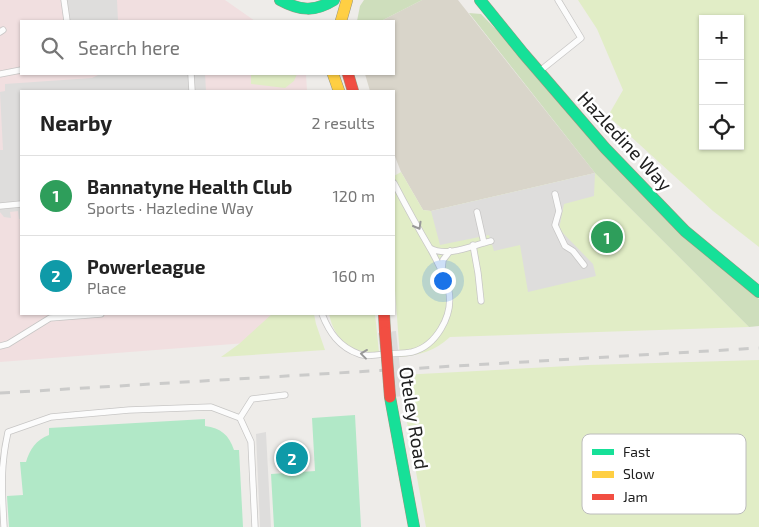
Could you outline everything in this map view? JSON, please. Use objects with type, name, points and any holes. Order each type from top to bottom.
[{"type":"main road","points":[[280,0],[311,20]]},
{"type":"main road","points":[[294,8],[315,10],[324,7],[334,0]]},
{"type":"main road","points":[[341,20],[347,0]]},
{"type":"main road","name":"Hazledine Way","points":[[480,0],[538,71],[605,148],[685,231],[759,292]]},
{"type":"main road","points":[[334,75],[338,90]]},
{"type":"main road","points":[[348,75],[353,90]]},
{"type":"main road","name":"Oteley Road","points":[[384,315],[390,397],[414,527]]},
{"type":"lane","points":[[64,0],[67,20]]},
{"type":"lane","points":[[538,71],[581,38],[558,0]]},
{"type":"lane","points":[[0,74],[20,70]]},
{"type":"lane","points":[[191,75],[192,90]]},
{"type":"lane","points":[[322,315],[328,330],[342,345],[361,356],[412,352],[426,346],[436,336],[445,320],[449,297],[442,272],[395,186]]},
{"type":"lane","points":[[555,194],[559,211],[555,225],[565,246],[573,251],[584,265]]},
{"type":"lane","points":[[0,206],[20,204]]},
{"type":"lane","points":[[477,212],[484,243]]},
{"type":"lane","points":[[430,247],[438,252],[450,251],[491,241]]},
{"type":"lane","points":[[473,246],[481,301]]},
{"type":"lane","points":[[442,272],[443,260],[450,251]]},
{"type":"lane","points":[[0,346],[8,344],[50,318],[88,315]]},
{"type":"lane","points":[[240,418],[252,399],[286,396]]},
{"type":"lane","points":[[4,527],[0,470],[2,451],[8,432],[51,417],[129,410],[211,407],[240,418],[251,442],[255,527]]},
{"type":"shaded area","points":[[0,0],[225,0],[254,20],[20,20],[20,75],[306,75],[307,90],[20,90],[20,315],[303,315],[299,339],[0,362]]},
{"type":"shaded area","points":[[62,0],[117,0],[118,20],[64,20]]},
{"type":"shaded area","points":[[422,0],[458,0],[595,173],[431,211],[423,210],[401,172],[395,157],[395,90],[370,90],[365,75],[395,75],[395,20],[383,20]]},
{"type":"shaded area","points":[[98,75],[205,75],[206,90],[20,90],[20,219],[18,211],[10,212],[11,218],[4,217],[0,212],[0,150],[3,150],[0,92],[5,91],[5,84],[92,78]]},
{"type":"shaded area","points":[[595,173],[594,196],[564,204],[559,229],[593,264],[596,276],[528,292],[520,245],[494,251],[489,235],[440,245],[431,211]]},
{"type":"shaded area","points":[[266,432],[271,527],[260,527],[256,434]]},
{"type":"green space","points":[[364,0],[422,0],[383,20],[357,20],[360,6]]},
{"type":"green space","points":[[578,0],[759,0],[759,247],[713,211],[608,116],[623,90],[597,29]]},
{"type":"green space","points":[[469,13],[481,14],[759,299],[759,326],[749,327],[595,173]]},
{"type":"green space","points":[[251,75],[297,75],[294,81],[285,88],[251,84]]},
{"type":"green space","points":[[401,172],[423,210],[431,211],[595,173],[749,327],[450,337],[439,346],[427,352],[400,357],[395,290],[395,175]]},
{"type":"green space","points":[[271,315],[314,315],[325,350],[221,357],[239,344]]},
{"type":"green space","points":[[329,315],[375,315],[379,352],[360,351],[352,348],[335,332]]},
{"type":"green space","points":[[759,360],[759,527],[426,527],[403,400],[401,375],[588,365]]},
{"type":"green space","points":[[355,415],[361,527],[274,527],[271,474],[315,471],[312,418]]},
{"type":"green space","points":[[205,419],[205,426],[216,428],[224,433],[230,440],[234,450],[239,450],[243,527],[9,527],[7,496],[23,495],[20,462],[26,462],[34,446],[49,435],[49,428]]},
{"type":"pier","points":[[396,331],[403,396],[386,398],[378,333]]},
{"type":"railway","points":[[0,393],[759,348]]},
{"type":"traffic: fast","points":[[280,0],[307,9],[320,7],[334,0]]},
{"type":"traffic: fast","points":[[480,0],[605,148],[685,231],[759,292]]},
{"type":"traffic: fast","points":[[390,397],[414,527]]},
{"type":"traffic: slow","points":[[341,20],[347,0]]},
{"type":"traffic: slow","points":[[333,75],[339,90]]},
{"type":"traffic: jam","points":[[348,75],[353,90]]},
{"type":"traffic: jam","points":[[384,315],[385,332]]},
{"type":"traffic: jam","points":[[385,332],[390,397]]},
{"type":"place","name":"Bannatyne Health Club","points":[[607,237]]},
{"type":"place","name":"Powerleague","points":[[292,458]]}]
